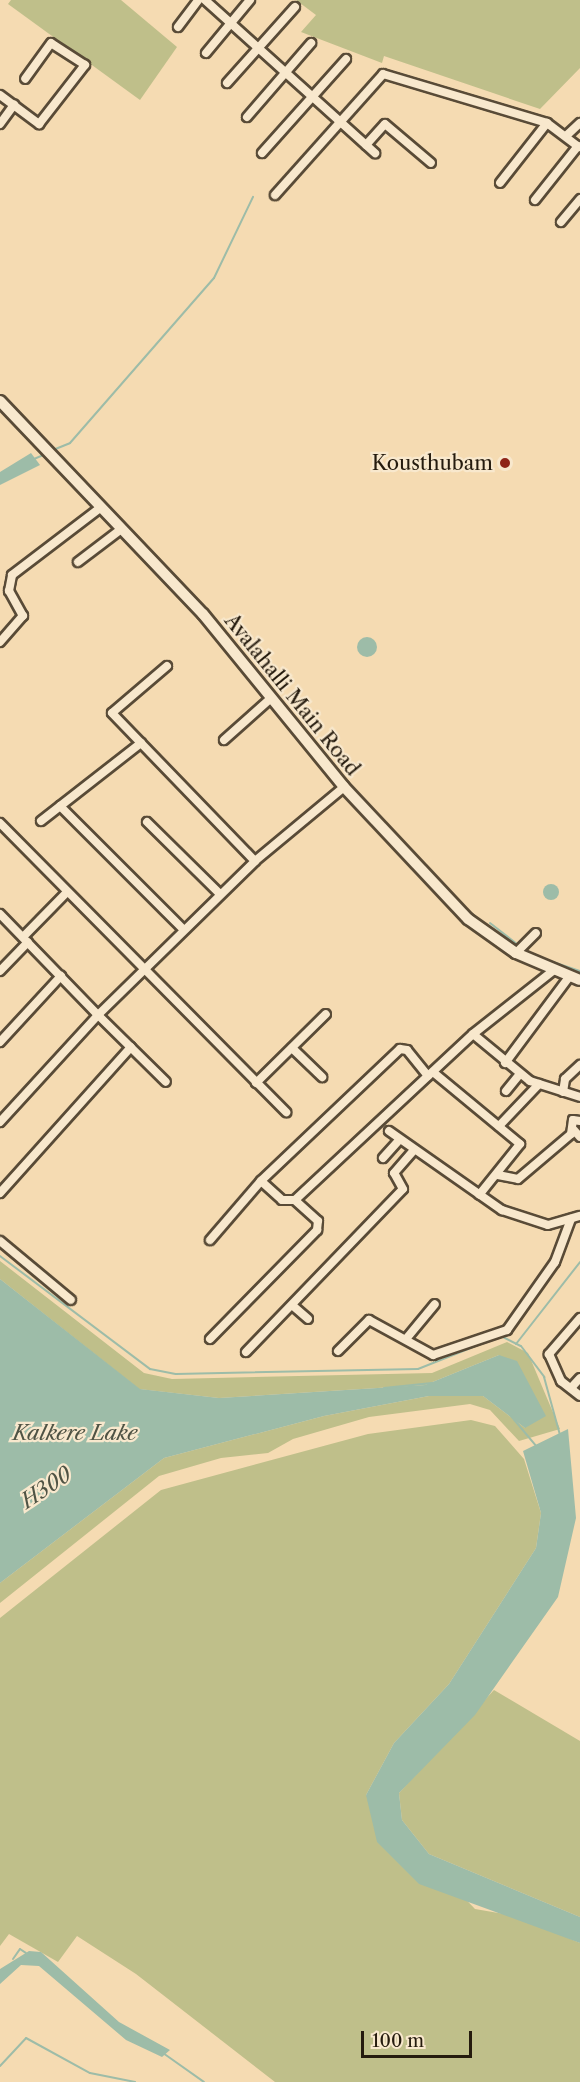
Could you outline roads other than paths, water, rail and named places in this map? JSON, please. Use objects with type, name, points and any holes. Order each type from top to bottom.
[{"type":"main road","name":"Avalahalli Main Road","points":[[0,401],[41,441],[55,462],[203,614],[344,787],[468,920],[516,953],[577,980]]},
{"type":"street","points":[[178,27],[198,0]]},
{"type":"street","points":[[205,0],[375,153]]},
{"type":"street","points":[[206,53],[250,0]]},
{"type":"street","points":[[226,83],[295,7]]},
{"type":"street","points":[[0,95],[39,124],[85,64],[51,43],[26,79]]},
{"type":"street","points":[[247,117],[311,44]]},
{"type":"street","points":[[262,153],[346,59]]},
{"type":"street","points":[[275,195],[383,74],[547,123],[566,136],[579,147],[535,200]]},
{"type":"street","points":[[0,124],[14,105]]},
{"type":"street","points":[[500,183],[547,123]]},
{"type":"street","points":[[566,136],[580,123]]},
{"type":"street","points":[[366,145],[385,124],[431,163]]},
{"type":"street","points":[[561,222],[580,199]]},
{"type":"street","points":[[0,642],[23,616],[9,591],[12,575],[100,508]]},
{"type":"street","points":[[78,562],[120,530]]},
{"type":"street","points":[[167,666],[112,711],[255,861]]},
{"type":"street","points":[[224,741],[270,699]]},
{"type":"street","points":[[40,821],[141,743]]},
{"type":"street","points":[[0,1122],[98,1015],[220,894],[255,861],[344,787]]},
{"type":"street","points":[[60,806],[184,930]]},
{"type":"street","points":[[147,822],[220,894]]},
{"type":"street","points":[[0,823],[143,971],[286,1112]]},
{"type":"street","points":[[0,971],[67,892]]},
{"type":"street","points":[[0,914],[166,1082]]},
{"type":"street","points":[[516,953],[536,933]]},
{"type":"street","points":[[261,1181],[282,1200],[296,1200],[473,1034],[554,970]]},
{"type":"street","points":[[0,1042],[61,976]]},
{"type":"street","points":[[505,1063],[577,980]]},
{"type":"street","points":[[256,1083],[326,1014]]},
{"type":"street","points":[[473,1034],[520,1074],[539,1084],[580,1097]]},
{"type":"street","points":[[0,1193],[131,1047]]},
{"type":"street","points":[[292,1048],[322,1077]]},
{"type":"street","points":[[210,1240],[261,1181],[400,1049],[407,1050],[430,1074],[499,1126],[521,1146],[479,1195]]},
{"type":"street","points":[[563,1092],[565,1079],[580,1065]]},
{"type":"street","points":[[506,1091],[520,1074]]},
{"type":"street","points":[[499,1126],[539,1084]]},
{"type":"street","points":[[580,1121],[573,1120],[574,1130],[580,1137]]},
{"type":"street","points":[[498,1174],[518,1179],[574,1130]]},
{"type":"street","points":[[389,1131],[479,1195],[534,1224],[580,1216]]},
{"type":"street","points":[[383,1158],[400,1139]]},
{"type":"street","points":[[246,1352],[403,1189],[394,1173],[414,1150]]},
{"type":"street","points":[[210,1339],[317,1230],[318,1221],[296,1200]]},
{"type":"street","points":[[339,1351],[369,1320],[433,1355],[507,1330],[555,1262],[571,1219]]},
{"type":"street","points":[[0,1241],[71,1300]]},
{"type":"street","points":[[406,1339],[435,1304]]},
{"type":"street","points":[[292,1305],[308,1319]]},
{"type":"street","points":[[580,1318],[549,1354],[571,1388],[580,1396]]},
{"type":"street","points":[[571,1388],[580,1378]]},
{"type":"water","points":[[31,453],[40,465],[0,485],[0,472]]},
{"type":"water","points":[[367,637],[374,640],[377,647],[374,654],[367,657],[360,654],[357,647],[360,640]]},
{"type":"water","points":[[551,884],[557,886],[559,892],[557,898],[551,900],[545,898],[543,892],[545,886]]},
{"type":"water","name":"Kalkere Lake","points":[[0,1279],[140,1389],[219,1398],[425,1385],[499,1355],[517,1361],[546,1416],[525,1428],[483,1396],[429,1396],[324,1416],[164,1458],[0,1583]]},
{"type":"water","points":[[568,1429],[576,1518],[558,1597],[475,1715],[399,1793],[402,1820],[429,1854],[580,1917],[580,1943],[419,1884],[377,1842],[366,1795],[394,1743],[449,1684],[536,1548],[541,1513],[523,1451]]},
{"type":"water","points":[[29,1951],[41,1952],[119,2022],[170,2050],[162,2057],[126,2040],[39,1966],[21,1965],[0,1984],[0,1969]]},
{"type":"waterway","points":[[53,450],[70,443],[214,278],[253,197]]},
{"type":"waterway","points":[[34,459],[46,454]]},
{"type":"waterway","points":[[490,923],[516,943]]},
{"type":"waterway","points":[[541,958],[580,971]]},
{"type":"waterway","points":[[0,1256],[150,1369],[176,1374],[418,1369],[501,1336],[521,1346],[544,1377],[560,1435]]},
{"type":"waterway","points":[[516,1344],[580,1262]]},
{"type":"waterway","points":[[384,1388],[432,1383]]},
{"type":"waterway","points":[[511,1416],[536,1446]]},
{"type":"waterway","points":[[13,1959],[20,1949],[26,1953]]},
{"type":"waterway","points":[[0,2066],[26,2038],[90,2073],[135,2082]]},
{"type":"waterway","points":[[163,2053],[204,2082]]},
{"type":"place","name":"Kousthubam","points":[[505,463]]},
{"type":"water label","name":"H300","points":[[46,1488]]}]
